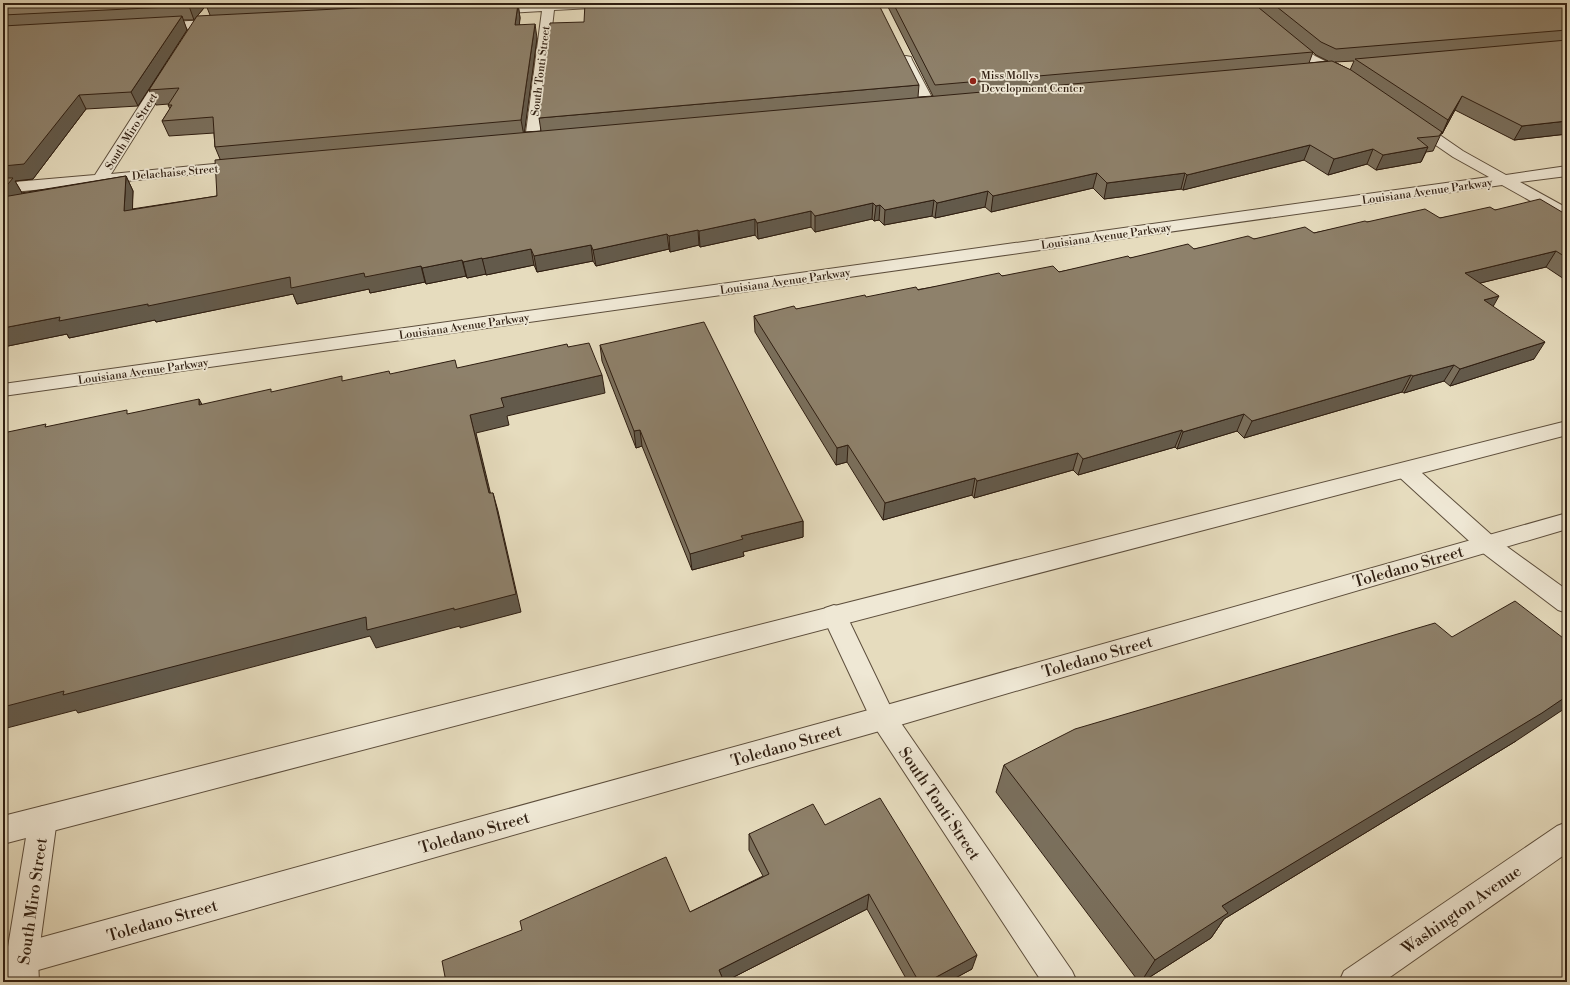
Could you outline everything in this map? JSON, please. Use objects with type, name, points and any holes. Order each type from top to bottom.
[{"type":"street","points":[[476,11],[548,5],[629,3]]},
{"type":"street","points":[[1243,3],[1310,59],[1357,84]]},
{"type":"street","name":"South Tonti Street","points":[[532,140],[548,5]]},
{"type":"street","points":[[189,38],[209,9]]},
{"type":"street","points":[[143,27],[237,23]]},
{"type":"street","points":[[902,51],[929,105]]},
{"type":"street","name":"South Miro Street","points":[[100,179],[176,58]]},
{"type":"street","points":[[1306,72],[1354,67]]},
{"type":"street","points":[[913,107],[944,104]]},
{"type":"street","points":[[1401,115],[1458,154],[1567,215]]},
{"type":"street","points":[[516,141],[548,138]]},
{"type":"street","name":"Delachaise Street","points":[[3,188],[257,165]]},
{"type":"street","name":"Louisiana Avenue Parkway","points":[[3,390],[1567,171]]},
{"type":"street","points":[[3,830],[834,615],[1567,428]]},
{"type":"street","points":[[1405,470],[1487,544],[1567,603]]},
{"type":"street","name":"Toledano Street","points":[[16,968],[1567,521]]},
{"type":"street","name":"South Tonti Street","points":[[834,615],[883,718],[1061,982]]},
{"type":"street","name":"South Miro Street","points":[[16,968],[44,820]]},
{"type":"street","name":"Washington Avenue","points":[[1355,982],[1567,836]]},
{"type":"building","points":[[3,3],[192,3],[189,6],[3,15]]},
{"type":"building","points":[[208,3],[251,3],[206,5]]},
{"type":"building","points":[[456,3],[499,3],[498,5],[518,4],[515,25],[535,24],[521,120],[215,147],[213,117],[162,121],[172,105],[168,105],[179,88],[149,90],[197,16]]},
{"type":"building","points":[[585,3],[878,3],[919,85],[539,118],[550,23],[584,22]]},
{"type":"building","points":[[893,3],[1253,3],[1313,52],[935,85]]},
{"type":"building","points":[[1272,3],[1567,3],[1567,30],[1336,49],[1321,42]]},
{"type":"building","points":[[182,16],[131,92],[79,95],[24,164],[3,166],[3,26]]},
{"type":"building","points":[[1567,40],[1567,121],[1522,126],[1462,96],[1448,120],[1355,59]]},
{"type":"building","points":[[1332,61],[1351,70],[1442,132],[1439,136],[1417,138],[1428,147],[1383,155],[1373,149],[1334,159],[1310,145],[1187,175],[1185,173],[1107,183],[1097,173],[993,196],[988,191],[937,203],[934,200],[885,210],[880,205],[876,206],[873,203],[815,216],[811,211],[757,223],[755,219],[699,231],[669,236],[667,234],[593,250],[591,245],[534,256],[531,249],[482,259],[463,262],[462,260],[422,268],[421,266],[365,277],[364,273],[291,288],[290,277],[148,306],[148,304],[59,321],[60,317],[3,328],[3,197],[126,176],[124,211],[217,196],[215,160]]},
{"type":"building","points":[[3,178],[13,178],[3,190]]},
{"type":"building","points":[[1540,199],[1567,215],[1567,258],[1556,251],[1465,273],[1499,296],[1484,300],[1545,342],[1460,369],[1454,365],[1413,376],[1411,375],[1252,421],[1244,414],[1183,432],[1182,430],[1083,459],[1078,453],[977,481],[975,478],[885,503],[848,445],[837,448],[754,316],[794,306],[796,309],[865,295],[866,297],[916,287],[918,290],[999,273],[1002,276],[1053,266],[1059,272],[1128,256],[1130,258],[1188,244],[1194,249],[1248,236],[1254,239],[1305,227],[1314,233],[1425,209],[1440,218],[1490,207],[1495,210]]},
{"type":"building","points":[[704,322],[803,521],[741,536],[743,539],[690,554],[640,430],[634,431],[600,345]]},
{"type":"building","points":[[589,343],[602,375],[501,398],[504,407],[470,415],[489,493],[493,493],[516,594],[367,630],[366,617],[63,695],[64,691],[3,707],[3,433],[46,424],[45,427],[127,410],[127,414],[199,399],[199,405],[271,389],[271,392],[342,376],[342,381],[389,371],[390,374],[455,360],[457,368],[567,344],[568,347]]},
{"type":"building","points":[[1515,601],[1567,641],[1567,696],[1542,713],[1222,906],[1228,913],[1155,960],[1004,765],[1075,729],[1435,623],[1452,637]]},
{"type":"building","points":[[880,798],[977,955],[927,982],[919,982],[869,894],[719,970],[724,982],[446,982],[442,961],[522,930],[520,921],[666,857],[690,912],[769,874],[749,834],[813,804],[825,825]]},
{"type":"place","name":"Miss Mollys Development Center","points":[[973,81]]}]
